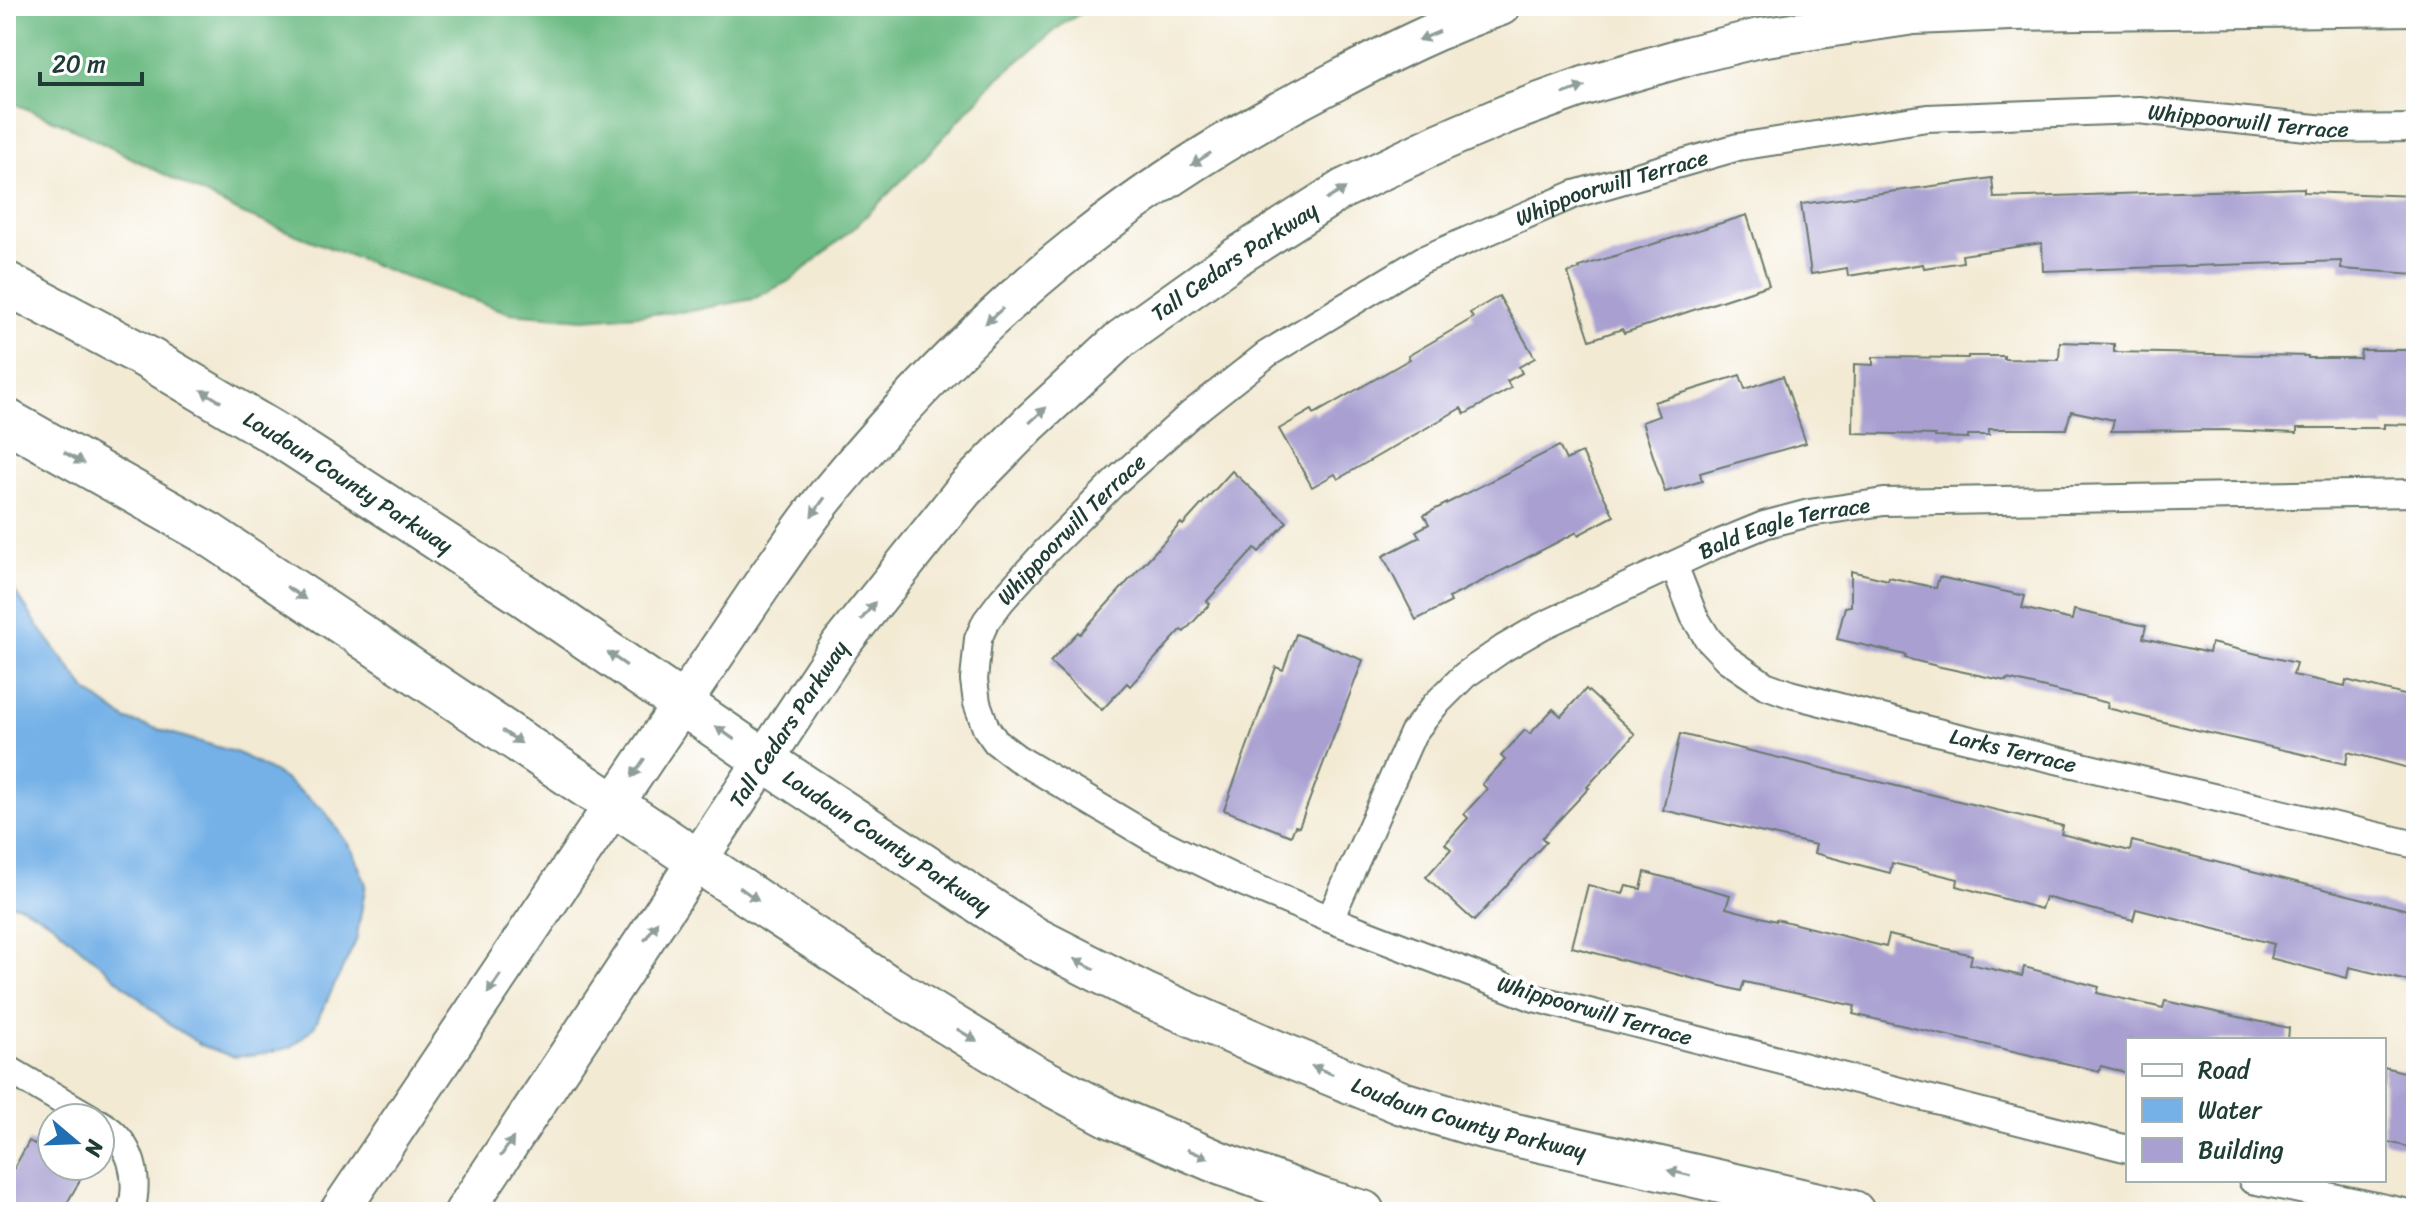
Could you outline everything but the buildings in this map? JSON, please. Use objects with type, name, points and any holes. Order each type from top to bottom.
[{"type":"main road","points":[[339,1212],[681,703],[826,496],[909,399],[983,326],[1076,245],[1168,179],[1276,111],[1394,51],[1501,6]]},
{"type":"main road","name":"Tall Cedars Parkway","points":[[464,1212],[841,644],[964,490],[1030,423],[1121,339],[1236,257],[1343,189],[1441,142],[1584,86],[1759,38],[1914,15],[2416,6]]},
{"type":"main road","name":"Loudoun County Parkway","points":[[6,283],[146,357],[284,439],[525,596],[764,760],[1034,938],[1144,994],[1402,1103],[1489,1129],[1766,1201],[1853,1212]]},
{"type":"main road","points":[[6,420],[209,534],[889,987],[1029,1073],[1110,1116],[1222,1164],[1363,1212]]},
{"type":"street","name":"Whippoorwill Terrace","points":[[2126,1148],[1534,998],[1242,882],[1152,838],[1017,758],[996,742],[986,728],[977,703],[974,680],[978,639],[986,621],[1047,550],[1116,481],[1169,433],[1267,354],[1422,260],[1575,194],[1738,147],[1927,118],[2138,110],[2326,129],[2416,128]]},
{"type":"street","name":"Bald Eagle Terrace","points":[[1330,919],[1413,733],[1465,675],[1504,648],[1569,612],[1764,525],[1809,513],[1884,502],[2416,493]]},
{"type":"street","name":"Larks Terrace","points":[[1674,565],[1694,616],[1708,639],[1727,659],[1765,685],[1929,730],[2416,845]]},
{"type":"street","points":[[6,1068],[64,1102]]},
{"type":"street","points":[[116,1136],[125,1146],[135,1169],[136,1191],[131,1212]]},
{"type":"street","points":[[2262,1182],[2404,1212]]},
{"type":"green space","points":[[6,6],[1094,6],[1064,23],[996,80],[855,227],[791,280],[753,299],[690,311],[584,319],[510,313],[405,277],[243,214],[68,126],[6,100]]},
{"type":"water","points":[[6,578],[87,691],[127,720],[238,753],[279,775],[324,810],[352,850],[366,884],[356,941],[314,1027],[291,1047],[234,1057],[203,1046],[170,1025],[51,922],[22,906],[6,903]]}]
